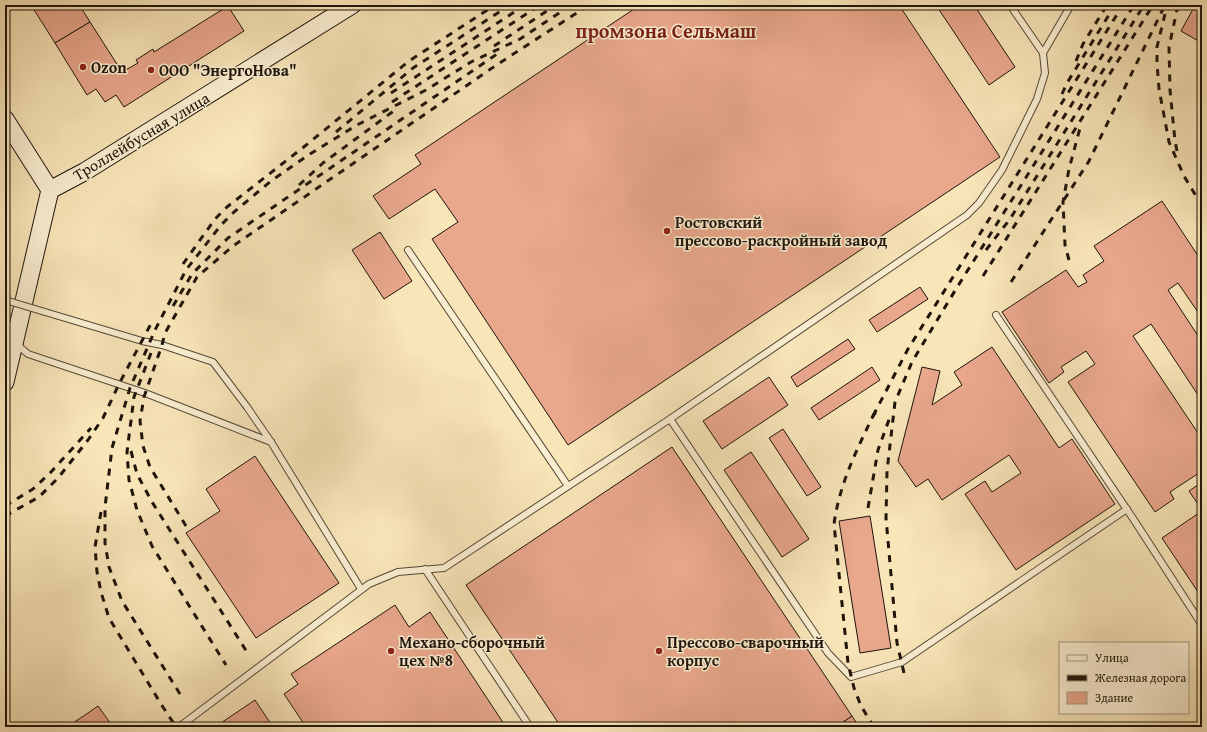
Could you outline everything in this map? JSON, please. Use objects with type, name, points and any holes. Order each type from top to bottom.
[{"type":"main road","name":"Троллейбусная улица","points":[[50,190],[84,172],[352,5]]},
{"type":"main road","points":[[5,119],[50,190],[10,341],[5,382]]},
{"type":"lane","points":[[179,727],[361,589],[369,584],[398,572],[444,568],[670,418],[967,215],[979,203],[1002,170],[1038,99],[1045,73],[1043,53],[1010,5]]},
{"type":"lane","points":[[1043,53],[1070,5]]},
{"type":"lane","points":[[408,250],[568,486]]},
{"type":"lane","points":[[5,300],[142,341],[162,345],[213,362],[271,442],[361,589]]},
{"type":"lane","points":[[996,315],[1127,509],[1202,625]]},
{"type":"lane","points":[[10,341],[28,354],[145,393],[271,442]]},
{"type":"lane","points":[[670,418],[828,653],[852,677],[902,662],[1127,509]]},
{"type":"lane","points":[[425,569],[530,727]]},
{"type":"building","points":[[31,5],[81,5],[80,6],[90,22],[55,43]]},
{"type":"building","name":"Ростовский прессово-раскройный завод","points":[[640,5],[899,5],[1000,157],[568,445],[432,239],[458,222],[435,189],[389,219],[373,196],[421,164],[415,155]]},
{"type":"building","points":[[936,5],[974,5],[1015,67],[989,85]]},
{"type":"building","points":[[1191,5],[1202,5],[1202,43],[1181,31],[1193,9],[1189,7]]},
{"type":"building","points":[[228,6],[244,31],[124,107],[116,95],[105,102],[96,89],[87,95],[55,43],[90,22],[122,72],[138,63],[136,60],[153,49],[154,52]]},
{"type":"building","points":[[1162,201],[1202,262],[1202,318],[1178,283],[1168,290],[1202,342],[1202,401],[1151,324],[1133,336],[1202,439],[1202,471],[1170,492],[1174,499],[1155,512],[1068,382],[1095,364],[1086,351],[1061,367],[1064,372],[1049,383],[1002,312],[1066,270],[1078,287],[1087,282],[1083,275],[1104,261],[1094,246]]},
{"type":"building","points":[[380,232],[412,281],[384,299],[352,250]]},
{"type":"building","points":[[920,287],[928,299],[877,332],[869,320]]},
{"type":"building","points":[[848,339],[855,349],[797,387],[791,377]]},
{"type":"building","points":[[992,347],[1059,448],[1072,439],[1115,504],[1016,570],[965,494],[985,481],[992,492],[1021,473],[1009,455],[942,500],[928,479],[916,487],[898,461],[922,367],[940,371],[932,405],[962,385],[954,372]]},
{"type":"building","points":[[872,367],[880,380],[819,420],[811,408]]},
{"type":"building","points":[[769,377],[788,405],[722,449],[703,421]]},
{"type":"building","points":[[783,429],[821,487],[807,496],[769,438]]},
{"type":"building","name":"Прессово-сварочный корпус","points":[[672,447],[852,716],[836,727],[561,727],[466,585]]},
{"type":"building","points":[[751,452],[809,539],[782,557],[724,470]]},
{"type":"building","points":[[255,456],[339,583],[256,638],[186,533],[220,511],[206,489]]},
{"type":"building","points":[[1202,482],[1202,510],[1189,491]]},
{"type":"building","points":[[1202,511],[1202,598],[1162,538]]},
{"type":"building","points":[[870,516],[891,648],[860,653],[839,521]]},
{"type":"building","name":"Механо-сборочный цех №8","points":[[395,605],[409,627],[430,612],[506,727],[306,727],[284,694],[298,684],[291,674]]},
{"type":"building","points":[[255,700],[273,727],[215,727]]},
{"type":"building","points":[[98,706],[113,727],[67,727],[88,713]]},
{"type":"building","points":[[852,716],[859,727],[836,727]]},
{"type":"railway","points":[[183,264],[215,219],[227,207],[305,146],[409,61],[495,5]]},
{"type":"railway","points":[[336,132],[413,68],[510,5]]},
{"type":"railway","points":[[391,93],[525,5]]},
{"type":"railway","points":[[392,102],[540,5]]},
{"type":"railway","points":[[494,46],[556,5]]},
{"type":"railway","points":[[180,694],[122,601],[109,567],[105,543],[105,507],[112,448],[130,388],[155,330],[186,270],[221,225],[234,212],[271,181],[310,154],[357,125],[426,90],[471,62],[520,39],[571,5]]},
{"type":"railway","points":[[186,526],[150,467],[143,446],[140,421],[144,397],[165,333],[197,277],[233,246],[498,64],[589,5]]},
{"type":"railway","points":[[1076,61],[1083,44],[1107,5]]},
{"type":"railway","points":[[1062,94],[1067,83],[1115,5]]},
{"type":"railway","points":[[873,416],[908,349],[1123,5]]},
{"type":"railway","points":[[904,673],[897,643],[886,518],[887,471],[895,402],[912,362],[1134,5]]},
{"type":"railway","points":[[986,250],[1010,219],[1144,5]]},
{"type":"railway","points":[[983,276],[1153,5]]},
{"type":"railway","points":[[1011,282],[1089,161],[1165,5]]},
{"type":"railway","points":[[1177,151],[1170,90],[1169,47],[1178,5]]},
{"type":"railway","points":[[1165,14],[1157,47],[1157,63],[1159,89],[1169,142],[1184,176],[1202,206]]},
{"type":"railway","points":[[173,306],[192,274],[228,238],[500,52]]},
{"type":"railway","points":[[299,185],[323,163],[395,110]]},
{"type":"railway","points":[[1069,260],[1065,245],[1063,202],[1069,169],[1080,128]]},
{"type":"railway","points":[[5,516],[39,497],[58,478],[88,440],[103,418],[153,320]]},
{"type":"railway","points":[[151,353],[134,397],[127,452],[129,480],[137,510],[152,546],[226,665]]},
{"type":"railway","points":[[874,727],[861,706],[854,688],[848,663],[834,524],[836,510],[844,482],[876,412]]},
{"type":"railway","points":[[868,508],[878,450],[890,417]]},
{"type":"railway","points":[[5,506],[33,489],[51,472],[91,428]]},
{"type":"railway","points":[[131,451],[137,474],[152,502],[247,652]]},
{"type":"railway","points":[[101,512],[95,547],[97,572],[109,618],[176,727]]},
{"type":"place","name":"Ozon","points":[[83,67]]},
{"type":"place","name":"ООО \"ЭнергоНова\"","points":[[151,70]]},
{"type":"place","name":"Ростовский прессово-раскройный завод","points":[[667,231]]},
{"type":"place","name":"Механо-сборочный цех №8","points":[[391,651]]},
{"type":"place","name":"Прессово-сварочный корпус","points":[[659,651]]},
{"type":"district","name":"промзона Сельмаш","points":[[666,30]]}]
